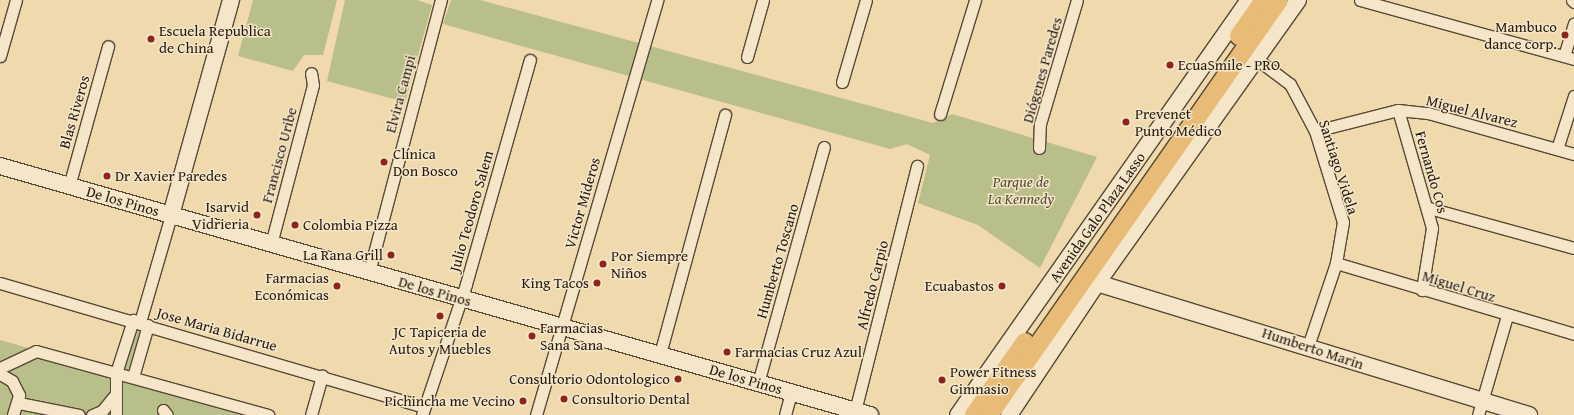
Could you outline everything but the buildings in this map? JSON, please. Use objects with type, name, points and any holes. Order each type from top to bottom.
[{"type":"main road","name":"Avenida Galo Plaza Lasso","points":[[974,415],[1264,0]]},
{"type":"main road","name":"Avenida Galo Plaza Lasso","points":[[989,415],[1279,0]]},
{"type":"street","points":[[0,56],[16,0]]},
{"type":"street","points":[[133,377],[140,322],[231,0]]},
{"type":"street","name":"Elvira Campi","points":[[369,272],[441,0]]},
{"type":"street","name":"Victor Mideros","points":[[536,415],[657,0]]},
{"type":"street","points":[[747,57],[763,0]]},
{"type":"street","points":[[842,82],[866,0]]},
{"type":"street","points":[[940,114],[975,0]]},
{"type":"street","name":"Diógenes Paredes","points":[[1039,148],[1040,124],[1077,0]]},
{"type":"street","name":"Avenida Galo Plaza Lasso","points":[[958,415],[1249,0]]},
{"type":"street","points":[[1008,415],[1097,283],[1258,60],[1298,0]]},
{"type":"street","points":[[1360,0],[1569,58],[1574,23]]},
{"type":"street","name":"Blas Riveros","points":[[69,186],[108,46]]},
{"type":"street","name":"Julio Teodoro Salem","points":[[423,411],[459,298],[530,60]]},
{"type":"street","name":"Santiago Videla","points":[[1258,60],[1290,84],[1315,131],[1343,222],[1336,263],[1308,346]]},
{"type":"street","name":"Francisco Uribe","points":[[270,244],[313,85],[311,73]]},
{"type":"street","points":[[1557,149],[1574,96]]},
{"type":"street","name":"Miguel Alvarez","points":[[1315,131],[1398,110],[1428,113],[1574,154]]},
{"type":"street","name":"Fernando Cos","points":[[1398,110],[1429,208],[1432,228],[1422,290]]},
{"type":"street","points":[[660,354],[725,116]]},
{"type":"street","name":"Humberto Toscano","points":[[758,383],[824,147]]},
{"type":"street","name":"De los Pinos","points":[[0,166],[863,413]]},
{"type":"street","name":"Alfredo Carpio","points":[[863,413],[917,166]]},
{"type":"street","points":[[1429,208],[1574,248]]},
{"type":"street","name":"Miguel Cruz","points":[[1336,263],[1507,316],[1574,334]]},
{"type":"street","name":"Jose Maria Bidarrue","points":[[0,283],[140,322],[322,376],[423,411]]},
{"type":"street","name":"Humberto Marin","points":[[1097,283],[1308,346],[1480,408],[1529,415]]},
{"type":"street","points":[[1480,408],[1507,316]]},
{"type":"street","points":[[116,415],[116,373],[140,322]]},
{"type":"street","points":[[0,368],[36,350],[268,415]]},
{"type":"street","points":[[0,374],[16,387],[19,403],[13,415]]},
{"type":"street","points":[[311,415],[322,376]]},
{"type":"street","points":[[785,415],[791,393]]},
{"type":"street","points":[[92,415],[102,411],[116,394]]},
{"type":"street","points":[[19,403],[79,415]]},
{"type":"green space","points":[[253,0],[337,0],[323,55],[304,55],[293,71],[238,56]]},
{"type":"green space","points":[[345,0],[417,0],[432,5],[405,102],[327,81]]},
{"type":"green space","name":"Parque de La Kennedy","points":[[451,0],[480,0],[933,123],[952,114],[1097,157],[1040,268],[978,225],[918,203],[930,155],[907,144],[890,149],[443,24]]},
{"type":"green space","points":[[133,320],[148,325],[133,377],[265,415],[0,415],[0,340],[116,373]]},
{"type":"place","name":"Mambuco dance corp.","points":[[1565,35]]},
{"type":"place","name":"Escuela Republica de China","points":[[151,39]]},
{"type":"place","name":"EcuaSmile - PRO","points":[[1170,65]]},
{"type":"place","name":"Prevenet Punto Médico","points":[[1126,122]]},
{"type":"place","name":"Clínica Don Bosco","points":[[384,162]]},
{"type":"place","name":"Dr Xavier Paredes","points":[[107,176]]},
{"type":"place","name":"Isarvid Vidrieria","points":[[257,215]]},
{"type":"place","name":"Colombia Pizza","points":[[295,225]]},
{"type":"place","name":"La Rana Grill","points":[[391,255]]},
{"type":"place","name":"Por Siempre Niños","points":[[603,264]]},
{"type":"place","name":"King Tacos","points":[[597,283]]},
{"type":"place","name":"Farmacias Económicas","points":[[337,286]]},
{"type":"place","name":"Ecuabastos","points":[[1002,286]]},
{"type":"place","name":"JC Tapiceria de Autos y Muebles","points":[[440,316]]},
{"type":"place","name":"Farmacias Sana Sana","points":[[532,336]]},
{"type":"place","name":"Farmacias Cruz Azul","points":[[727,352]]},
{"type":"place","name":"Consultorio Odontologico","points":[[678,379]]},
{"type":"place","name":"Power Fitness Gimnasio","points":[[942,380]]},
{"type":"place","name":"Consultorio Dental","points":[[564,399]]},
{"type":"place","name":"Pichincha me Vecino","points":[[523,401]]}]
